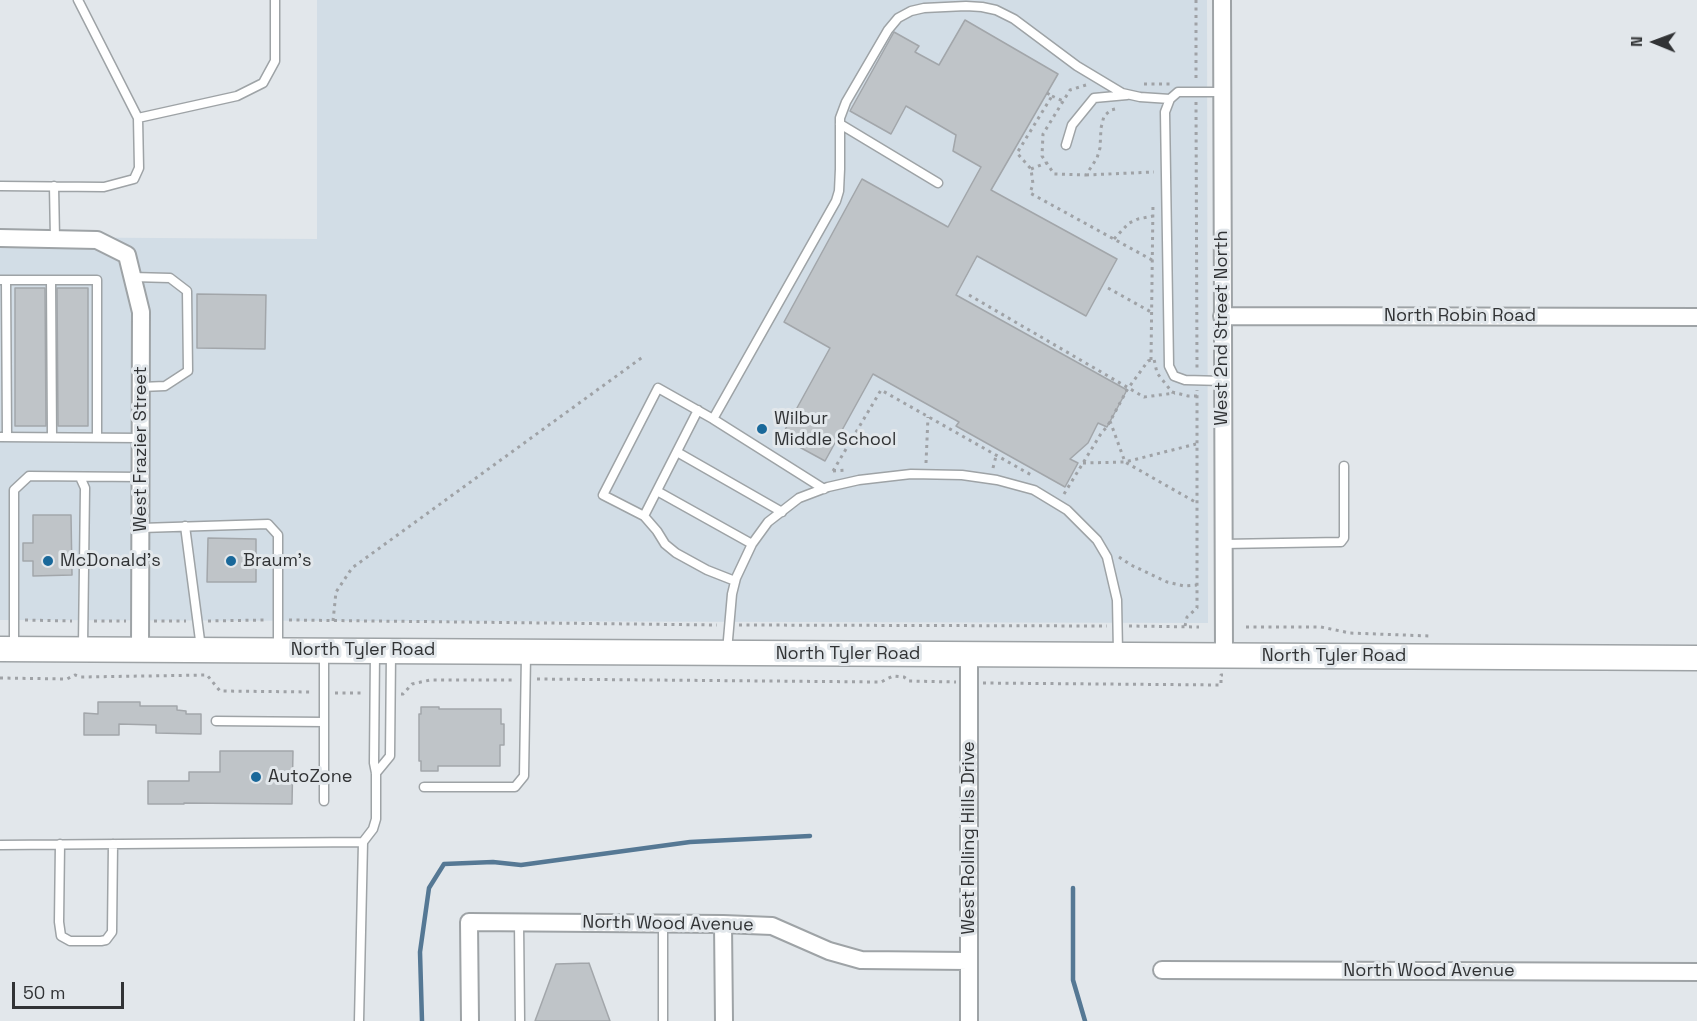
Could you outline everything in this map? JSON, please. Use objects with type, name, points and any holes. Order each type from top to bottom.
[{"type":"main road","name":"North Tyler Road","points":[[7,649],[1118,655],[1228,665],[1697,658]]},
{"type":"street","name":"West 2nd Street North","points":[[1222,0],[1223,544],[1228,665]]},
{"type":"street","points":[[0,238],[55,239]]},
{"type":"street","name":"West Frazier Street","points":[[55,239],[97,240],[127,255],[141,312],[140,649]]},
{"type":"street","name":"North Robin Road","points":[[1222,315],[1697,317]]},
{"type":"street","name":"West Rolling Hills Drive","points":[[969,655],[969,1021]]},
{"type":"street","name":"North Wood Avenue","points":[[470,1021],[469,922],[772,926],[829,951],[861,960],[969,961]]},
{"type":"street","points":[[723,924],[724,1021]]},
{"type":"street","name":"North Wood Avenue","points":[[1162,970],[1697,972]]},
{"type":"lane","points":[[0,186],[104,187],[134,179],[139,168],[138,118],[78,0]]},
{"type":"lane","points":[[138,118],[237,96],[264,83],[275,61],[275,0]]},
{"type":"lane","points":[[713,419],[836,201],[839,191],[840,118],[846,102],[888,30],[898,18],[911,11],[924,8],[966,6],[996,10],[1014,19],[1077,66],[1122,93],[1170,99]]},
{"type":"lane","points":[[1222,92],[1178,92],[1170,99],[1165,112],[1168,366],[1174,376],[1185,380],[1222,381]]},
{"type":"lane","points":[[1066,145],[1072,125],[1094,98],[1130,95]]},
{"type":"lane","points":[[840,124],[938,183]]},
{"type":"lane","points":[[54,186],[55,239]]},
{"type":"lane","points":[[132,277],[170,278],[187,291],[188,371],[165,386],[141,387]]},
{"type":"lane","points":[[97,437],[97,280],[3,280],[4,437],[141,438]]},
{"type":"lane","points":[[51,280],[52,437]]},
{"type":"lane","points":[[735,581],[707,570],[676,553],[665,544],[645,516],[603,495],[658,388],[699,410],[824,489]]},
{"type":"lane","points":[[645,516],[699,410]]},
{"type":"lane","points":[[677,452],[782,512]]},
{"type":"lane","points":[[1223,544],[1341,542],[1344,538],[1344,466]]},
{"type":"lane","points":[[727,653],[735,581],[744,558],[768,522],[799,498],[824,489],[859,480],[911,474],[962,475],[996,480],[1034,490],[1067,510],[1096,540],[1107,557],[1117,600],[1118,655]]},
{"type":"lane","points":[[7,649],[14,620],[14,490],[29,476],[141,477]]},
{"type":"lane","points":[[80,477],[85,488],[83,649]]},
{"type":"lane","points":[[657,491],[752,544]]},
{"type":"lane","points":[[141,528],[268,524],[278,535],[278,650]]},
{"type":"lane","points":[[185,526],[201,650]]},
{"type":"lane","points":[[324,650],[324,801]]},
{"type":"lane","points":[[359,1021],[363,842],[373,829],[376,819],[375,693],[383,650]]},
{"type":"lane","points":[[376,773],[390,756],[391,693],[383,650]]},
{"type":"lane","points":[[424,787],[515,787],[524,776],[526,651]]},
{"type":"lane","points":[[216,721],[324,722]]},
{"type":"lane","points":[[0,845],[363,842]]},
{"type":"lane","points":[[60,844],[59,921],[61,936],[70,941],[101,941],[110,937],[112,932],[112,844]]},
{"type":"lane","points":[[519,922],[520,1021]]},
{"type":"lane","points":[[663,923],[663,1021]]},
{"type":"path","points":[[1185,626],[1186,617],[1197,608],[1196,0]]},
{"type":"path","points":[[1106,84],[1088,84],[1070,90],[1043,134],[1042,156],[1054,174],[1154,172]]},
{"type":"path","points":[[1140,84],[1174,84]]},
{"type":"path","points":[[1047,93],[1063,101]]},
{"type":"path","points":[[1052,96],[1017,153],[1031,169],[1033,184],[1030,193],[1152,260]]},
{"type":"path","points":[[1086,175],[1097,158],[1104,116],[1117,108]]},
{"type":"path","points":[[1031,169],[1046,163]]},
{"type":"path","points":[[1151,360],[1153,194]]},
{"type":"path","points":[[1114,239],[1130,223],[1153,216]]},
{"type":"path","points":[[1108,288],[1152,312]]},
{"type":"path","points":[[969,295],[1144,397],[1175,393]]},
{"type":"path","points":[[333,621],[336,592],[352,568],[644,356]]},
{"type":"path","points":[[1151,360],[1154,359],[1157,373],[1172,392],[1197,396]]},
{"type":"path","points":[[1064,494],[1128,388],[1151,360]]},
{"type":"path","points":[[926,464],[928,417]]},
{"type":"path","points":[[1110,421],[1125,462],[1197,503]]},
{"type":"path","points":[[1083,463],[1125,462],[1197,444]]},
{"type":"path","points":[[991,472],[996,456]]},
{"type":"path","points":[[14,620],[1199,627]]},
{"type":"path","points":[[391,693],[403,694],[412,684],[430,680],[881,682],[893,676],[904,676],[909,681],[1221,685],[1221,675],[1228,665]]},
{"type":"path","points":[[0,678],[67,679],[75,675],[81,677],[207,675],[220,691],[375,693]]},
{"type":"shaded area","name":"Wilbur Middle School","points":[[317,0],[1207,0],[1208,623],[0,620],[0,237],[317,239]]},
{"type":"building","points":[[965,20],[1058,74],[991,190],[1117,259],[1086,316],[977,256],[956,295],[1127,390],[1107,427],[1098,423],[1088,443],[1070,459],[1078,463],[1065,487],[956,426],[959,422],[873,374],[825,461],[781,437],[830,348],[784,322],[862,179],[948,227],[981,167],[953,151],[956,135],[906,106],[891,134],[850,111],[894,32],[919,46],[915,52],[939,65]]},
{"type":"building","points":[[15,288],[45,288],[46,426],[15,426]]},
{"type":"building","points":[[57,288],[88,288],[88,426],[58,426]]},
{"type":"building","points":[[197,294],[266,295],[265,349],[197,348]]},
{"type":"building","points":[[33,515],[71,515],[72,575],[33,576],[33,561],[23,561],[23,543],[33,543]]},
{"type":"building","points":[[208,538],[256,539],[256,582],[207,582]]},
{"type":"building","points":[[98,702],[140,702],[140,706],[177,706],[177,710],[186,711],[186,714],[201,714],[201,734],[156,733],[156,725],[119,724],[119,735],[84,735],[84,713],[98,714]]},
{"type":"building","points":[[421,707],[501,709],[504,745],[500,745],[500,766],[438,766],[438,771],[421,771],[419,714],[421,714]]},
{"type":"building","name":"AutoZone","points":[[220,751],[293,751],[292,804],[148,804],[148,781],[189,781],[189,772],[220,772]]},
{"type":"building","points":[[589,963],[610,1021],[535,1021],[556,964]]},
{"type":"waterway","points":[[422,1021],[420,952],[429,888],[444,864],[493,862],[521,865],[690,842],[810,836]]},
{"type":"waterway","points":[[1073,888],[1073,980],[1085,1021]]},
{"type":"place","name":"Wilbur Middle School","points":[[762,429]]},
{"type":"place","name":"McDonald's","points":[[48,561]]},
{"type":"place","name":"Braum's","points":[[231,561]]},
{"type":"place","name":"AutoZone","points":[[256,777]]}]
